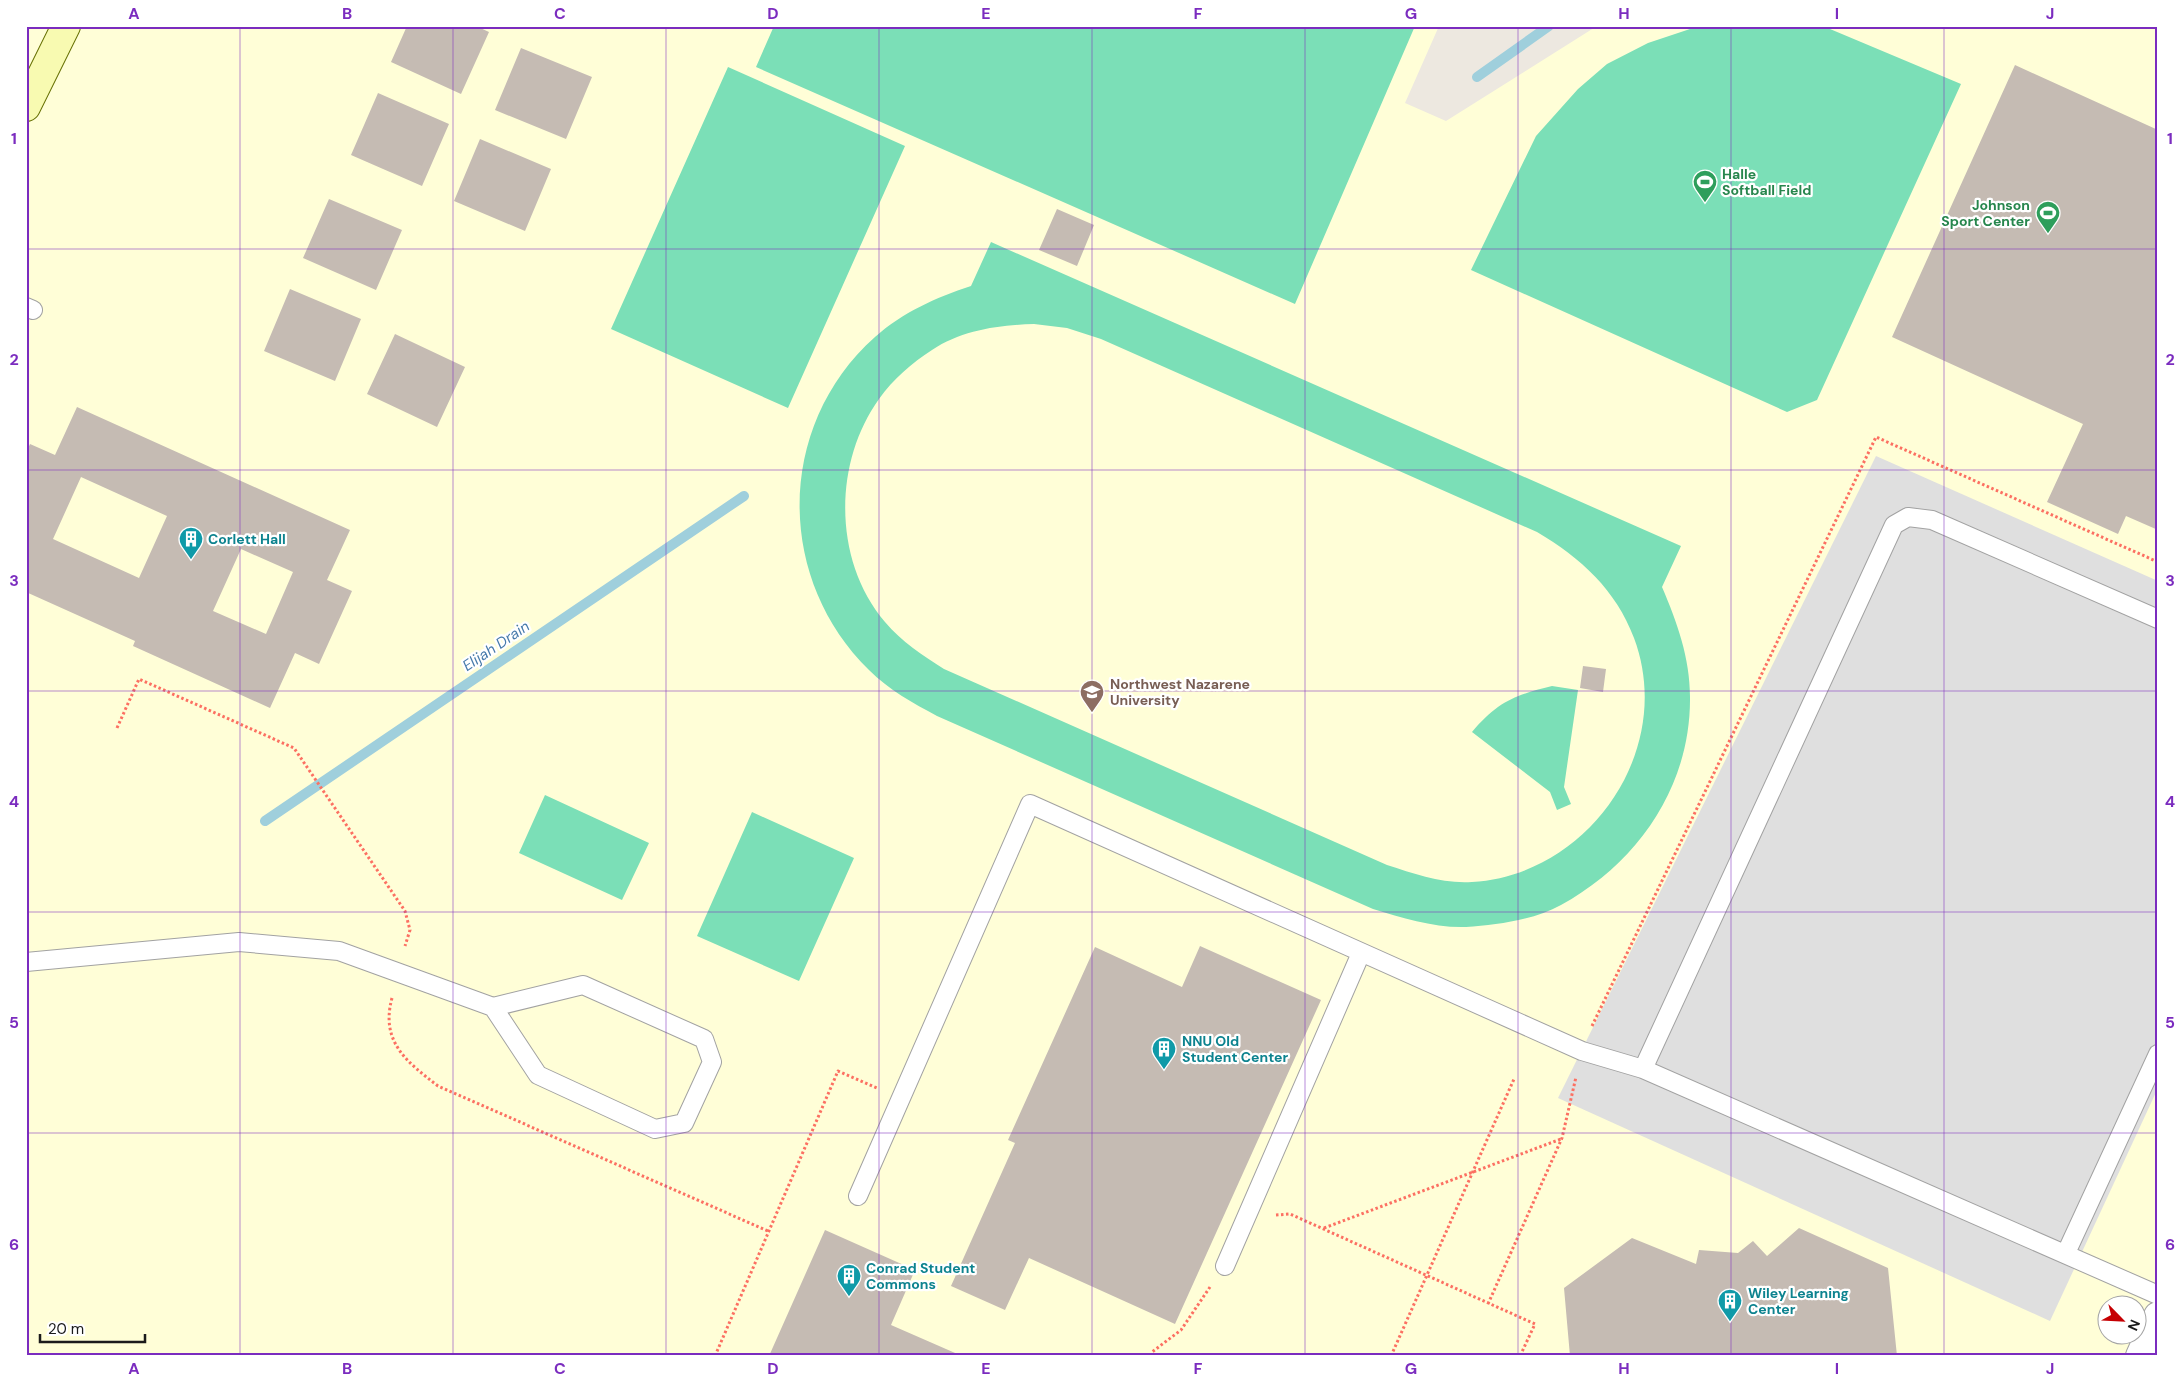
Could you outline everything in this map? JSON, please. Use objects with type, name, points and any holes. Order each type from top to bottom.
[{"type":"main road","points":[[26,107],[66,26]]},
{"type":"street","points":[[2140,1356],[2158,1316]]},
{"type":"lane","points":[[1643,1068],[1894,525],[1908,517],[1932,520],[2158,619]]},
{"type":"lane","points":[[858,1196],[1030,804],[1582,1051],[1643,1068],[2158,1295]]},
{"type":"lane","points":[[26,962],[239,942],[339,951],[493,1007],[583,985],[704,1040],[712,1062],[684,1123],[656,1129],[538,1075],[493,1007]]},
{"type":"lane","points":[[1225,1266],[1360,953]]},
{"type":"lane","points":[[2066,1253],[2158,1054]]},
{"type":"path","points":[[118,728],[139,679],[294,748],[346,825]]},
{"type":"path","points":[[715,1356],[838,1071],[901,1098]]},
{"type":"path","points":[[1391,1356],[1514,1079]]},
{"type":"path","points":[[1323,1228],[1562,1138]]},
{"type":"path","points":[[1245,1220],[1290,1214],[1534,1324],[1520,1356]]},
{"type":"path","points":[[1153,1356],[1152,1352],[1181,1330],[1225,1266]]},
{"type":"shaded area","name":"Northwest Nazarene University","points":[[26,26],[1439,26],[1405,103],[1446,121],[1597,26],[2158,26],[2158,1356],[26,1356]]},
{"type":"shaded area","points":[[1876,456],[2158,581],[2158,1088],[2050,1321],[1558,1098]]},
{"type":"green space","points":[[774,26],[1415,26],[1295,304],[756,67]]},
{"type":"green space","name":"Halle Softball Field","points":[[1699,26],[1815,26],[1830,29],[1961,84],[1817,400],[1787,412],[1471,270],[1536,136],[1578,89],[1607,64],[1648,43]]},
{"type":"green space","points":[[728,67],[905,146],[788,408],[611,329]]},
{"type":"green space","points":[[991,242],[1681,546],[1662,587],[1673,613],[1688,668],[1690,697],[1688,730],[1681,761],[1670,791],[1655,819],[1636,844],[1614,867],[1589,888],[1561,905],[1539,914],[1503,923],[1466,927],[1442,926],[1419,922],[1373,909],[937,716],[901,696],[885,684],[869,670],[838,633],[816,592],[803,547],[800,502],[805,457],[819,413],[842,373],[875,337],[908,313],[971,286]],"holes":[[[1034,324],[1067,328],[1101,339],[1537,532],[1582,564],[1607,590],[1626,621],[1634,638],[1644,680],[1643,722],[1632,763],[1613,799],[1586,831],[1553,857],[1514,874],[1472,882],[1440,880],[1419,875],[1387,865],[944,669],[898,636],[885,622],[868,598],[856,570],[848,542],[845,512],[847,482],[853,452],[864,424],[884,392],[897,378],[917,360],[944,343],[968,333],[994,327]]]},
{"type":"green space","points":[[1552,686],[1578,690],[1564,787],[1571,804],[1557,810],[1550,792],[1472,732],[1490,713],[1508,701]]},
{"type":"green space","points":[[545,795],[649,843],[622,900],[519,853]]},
{"type":"green space","points":[[752,812],[854,858],[799,981],[697,936]]},
{"type":"building","points":[[407,26],[476,26],[489,32],[461,94],[391,62]]},
{"type":"building","points":[[521,48],[592,77],[566,139],[495,110]]},
{"type":"building","name":"Johnson Sport Center","points":[[2015,65],[2158,130],[2158,530],[2126,516],[2118,534],[2047,502],[2083,424],[1892,337]]},
{"type":"building","points":[[378,93],[449,124],[422,186],[351,155]]},
{"type":"building","points":[[480,139],[551,169],[525,231],[454,201]]},
{"type":"building","points":[[329,199],[402,230],[376,290],[303,258]]},
{"type":"building","points":[[1057,209],[1094,225],[1077,266],[1039,250]]},
{"type":"building","points":[[290,289],[361,319],[335,381],[264,351]]},
{"type":"building","points":[[395,334],[465,367],[437,427],[367,394]]},
{"type":"building","name":"Corlett Hall","points":[[77,407],[350,530],[327,580],[352,591],[319,664],[295,653],[270,708],[133,646],[135,641],[26,592],[26,453],[30,444],[55,455]],"holes":[[[81,477],[167,516],[139,578],[53,539]],[[241,549],[293,572],[266,634],[213,611]]]},
{"type":"building","points":[[1583,666],[1606,669],[1603,692],[1580,688]]},
{"type":"building","name":"NNU Old Student Center","points":[[1200,946],[1321,1000],[1175,1324],[1029,1258],[1005,1310],[951,1286],[1015,1143],[1008,1140],[1095,947],[1182,987]]},
{"type":"building","name":"Wiley Learning Center","points":[[1799,1228],[1888,1268],[1897,1356],[1570,1356],[1564,1288],[1632,1238],[1696,1264],[1699,1250],[1738,1253],[1753,1241],[1767,1256]]},
{"type":"building","name":"Conrad Student Commons","points":[[825,1230],[915,1270],[891,1325],[962,1356],[769,1356]]},
{"type":"waterway","name":"Elijah Drain","points":[[1477,77],[1549,26]]},
{"type":"waterway","name":"Elijah Drain","points":[[265,821],[744,496]]},
{"type":"place","name":"Halle Softball Field","points":[[1705,203]]},
{"type":"place","name":"Johnson Sport Center","points":[[2048,234]]},
{"type":"place","name":"Corlett Hall","points":[[191,560]]},
{"type":"place","name":"Northwest Nazarene University","points":[[1092,713]]},
{"type":"place","name":"NNU Old Student Center","points":[[1164,1070]]},
{"type":"place","name":"Conrad Student Commons","points":[[849,1297]]},
{"type":"place","name":"Wiley Learning Center","points":[[1730,1322]]}]
